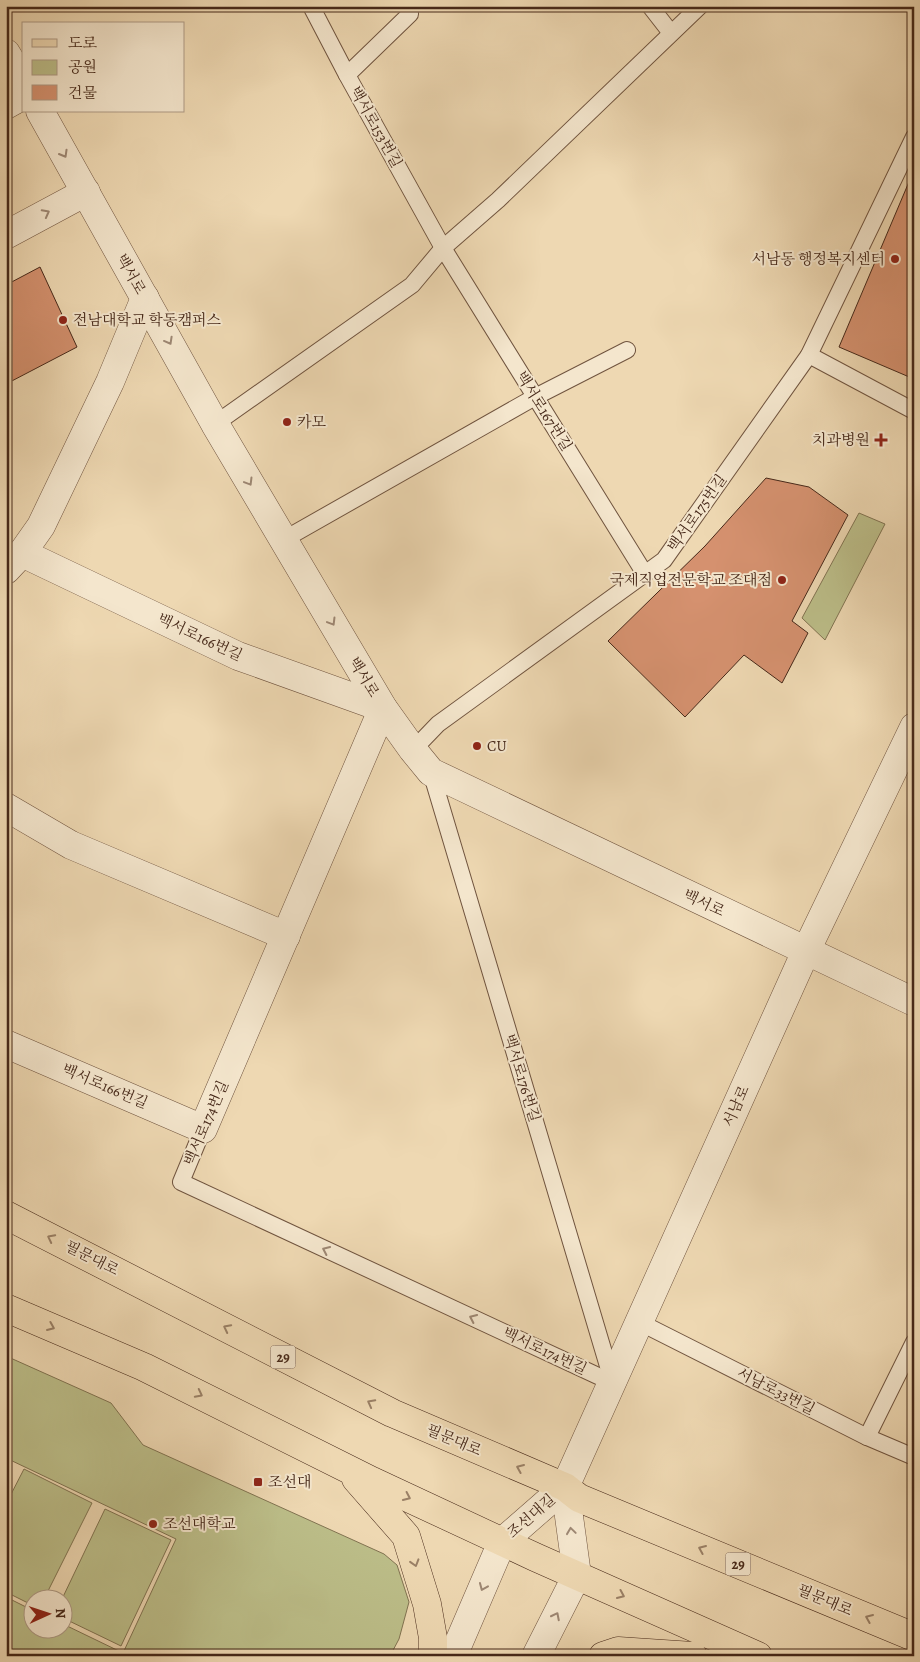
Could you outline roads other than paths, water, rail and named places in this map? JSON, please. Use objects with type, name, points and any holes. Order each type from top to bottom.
[{"type":"main road","name":"필문대로","points":[[6,1214],[392,1413],[565,1487],[579,1498],[914,1637]]},
{"type":"main road","points":[[6,1308],[144,1367],[347,1468],[502,1542],[758,1656]]},
{"type":"main road","points":[[347,1468],[406,1536],[427,1604],[433,1638],[433,1656]]},
{"type":"main road","points":[[603,1656],[618,1651],[694,1656]]},
{"type":"street","points":[[6,53],[22,80]]},
{"type":"street","points":[[6,106],[22,97]]},
{"type":"street","name":"백서로","points":[[41,112],[215,424],[283,540],[383,708],[430,772],[914,1002]]},
{"type":"street","points":[[6,234],[86,192]]},
{"type":"street","name":"백서로166번길","points":[[145,298],[110,382],[41,526],[14,561],[238,656],[383,708]]},
{"type":"street","name":"백서로174번길","points":[[203,1129],[383,708]]},
{"type":"street","name":"서남로","points":[[565,1487],[806,951],[914,727]]},
{"type":"street","points":[[6,807],[71,845],[286,936]]},
{"type":"street","name":"백서로166번길","points":[[6,1044],[203,1129]]},
{"type":"street","name":"조선대길","points":[[453,1656],[502,1542],[565,1487]]},
{"type":"street","name":"조선대길","points":[[565,1487],[577,1575]]},
{"type":"street","points":[[536,1656],[577,1575]]},
{"type":"lane","name":"백서로153번길","points":[[311,6],[443,248]]},
{"type":"lane","points":[[347,75],[410,14],[409,6]]},
{"type":"lane","points":[[650,6],[672,33]]},
{"type":"lane","points":[[215,424],[412,285],[443,248],[498,200],[700,6]]},
{"type":"lane","name":"백서로175번길","points":[[412,750],[438,724],[664,560],[809,355],[914,137]]},
{"type":"lane","name":"백서로167번길","points":[[443,248],[645,574]]},
{"type":"lane","points":[[283,540],[535,397],[627,350]]},
{"type":"lane","points":[[809,355],[914,411]]},
{"type":"lane","name":"백서로176번길","points":[[430,772],[613,1383]]},
{"type":"lane","name":"백서로174번길","points":[[203,1129],[181,1182],[613,1383]]},
{"type":"lane","name":"서남로33번길","points":[[639,1322],[867,1437],[914,1457]]},
{"type":"lane","points":[[867,1437],[914,1342]]},
{"type":"place","name":"서남동 행정복지센터","points":[[895,259]]},
{"type":"place","name":"전남대학교 학동캠퍼스","points":[[63,320]]},
{"type":"place","name":"카모","points":[[287,422]]},
{"type":"place","name":"치과병원","points":[[881,440]]},
{"type":"place","name":"국제직업전문학교 조대점","points":[[782,580]]},
{"type":"place","name":"CU","points":[[477,746]]},
{"type":"place","name":"조선대","points":[[258,1482]]},
{"type":"place","name":"조선대학교","points":[[153,1524]]}]
